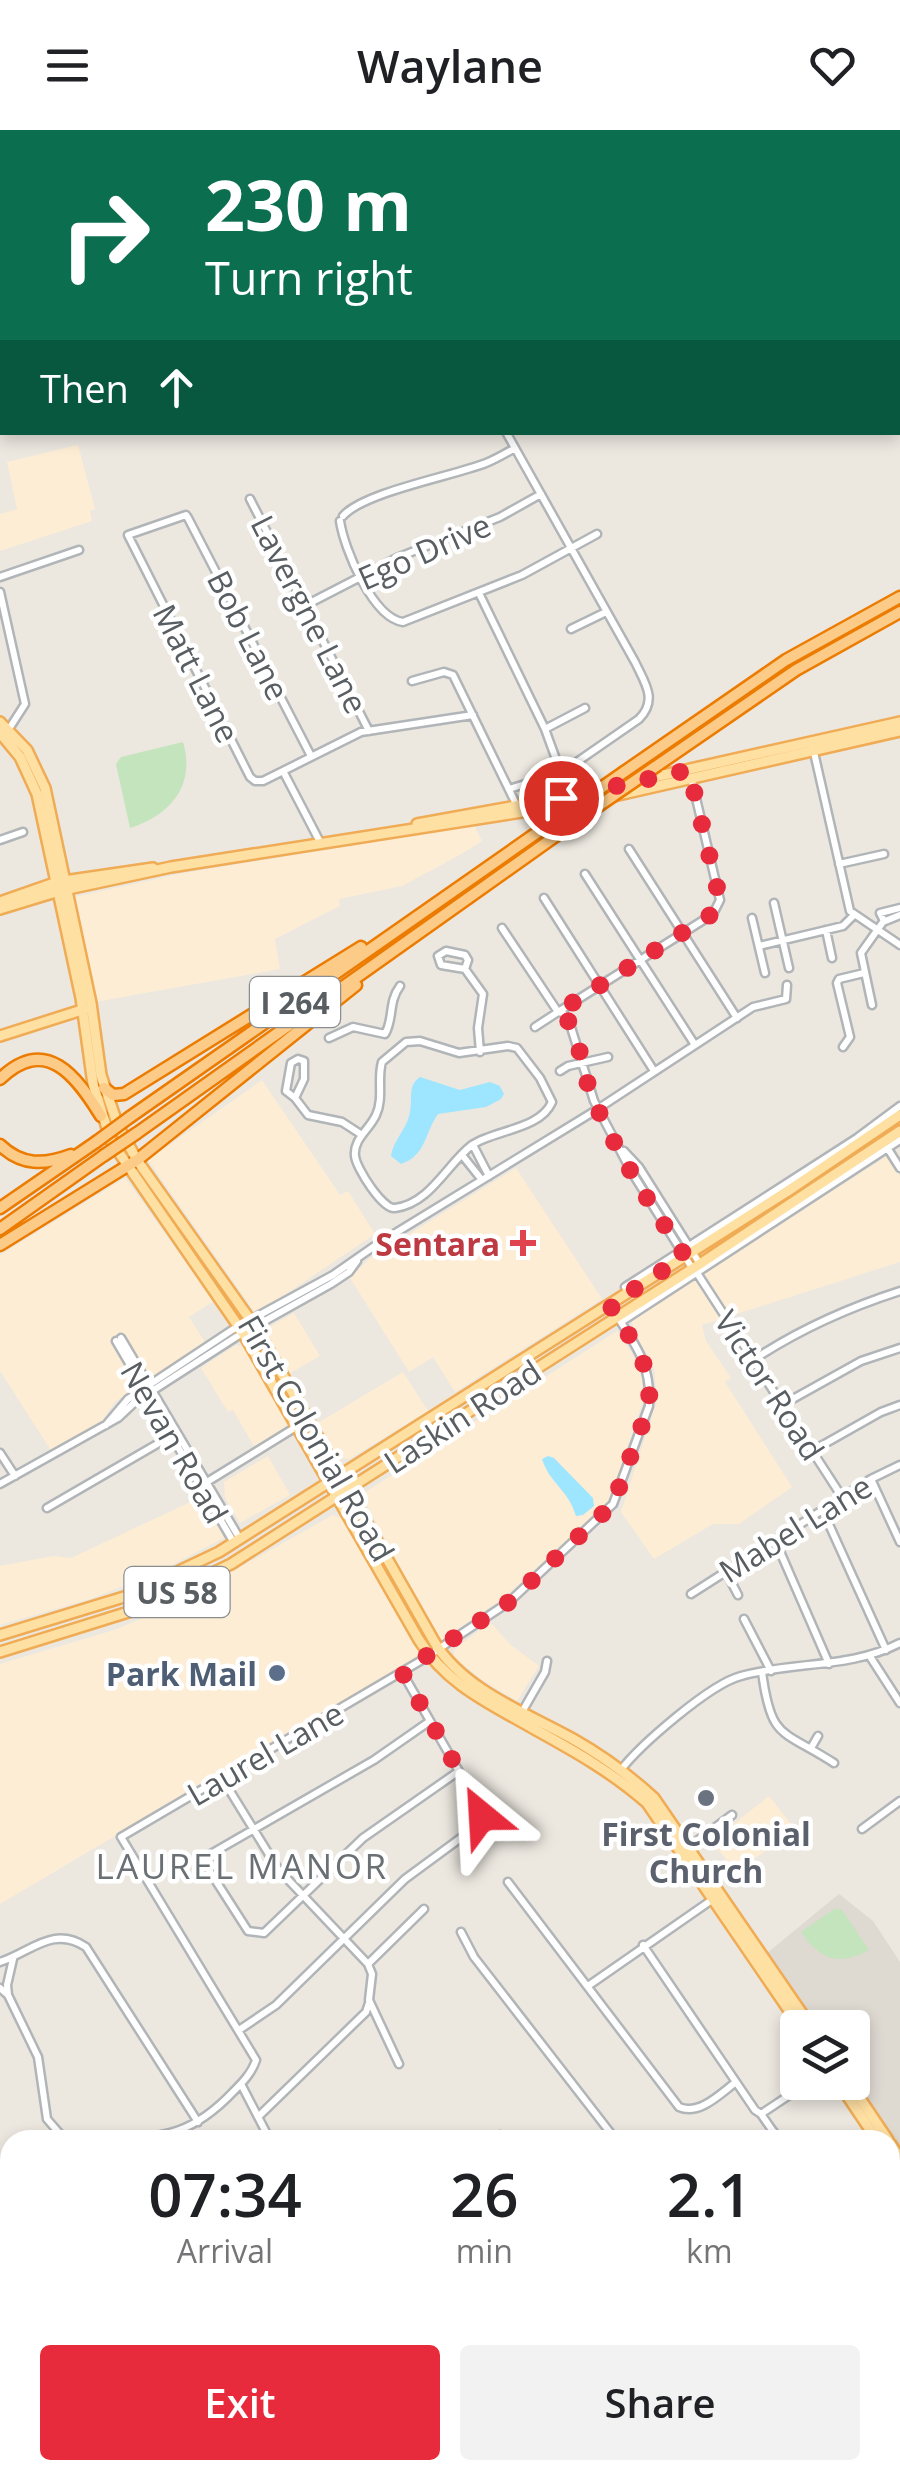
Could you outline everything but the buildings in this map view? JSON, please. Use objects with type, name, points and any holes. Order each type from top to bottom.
[{"type":"highway","name":"I 264","points":[[0,1208],[786,660],[900,597]]},
{"type":"highway","name":"I 264","points":[[0,1229],[796,670],[900,612]]},
{"type":"highway","points":[[104,1088],[113,1095],[124,1094],[460,886]]},
{"type":"highway","points":[[0,1246],[132,1163],[418,934]]},
{"type":"highway","points":[[0,1079],[27,1062],[42,1060],[60,1065],[77,1078],[101,1116]]},
{"type":"highway","points":[[0,1145],[16,1157],[38,1163],[91,1145]]},
{"type":"main road","name":"First Colonial Road","points":[[0,722],[4,733],[28,752],[41,776],[104,1088],[132,1163],[172,1231],[241,1330],[328,1483],[434,1652],[465,1689],[619,1773],[647,1803],[718,1896],[799,2010]]},
{"type":"main road","points":[[0,905],[62,886],[519,810],[813,746],[900,722]]},
{"type":"main road","points":[[813,746],[900,731]]},
{"type":"main road","name":"First Colonial Road","points":[[87,1008],[92,1084],[111,1141],[200,1249],[254,1324],[434,1652],[654,1798],[690,1847],[790,2010]]},
{"type":"main road","points":[[0,1036],[87,1008]]},
{"type":"main road","name":"Laskin Road","points":[[0,1636],[142,1590],[237,1541],[629,1293],[687,1251],[900,1115]]},
{"type":"main road","name":"Laskin Road","points":[[0,1652],[108,1620],[170,1596],[231,1564],[761,1227],[900,1131]]},
{"type":"main road","points":[[172,1231],[192,1248],[200,1249]]},
{"type":"main road","points":[[191,1258],[199,1257],[217,1271]]},
{"type":"main road","points":[[850,2100],[871,2130]]},
{"type":"main road","points":[[861,2100],[881,2130]]},
{"type":"street","points":[[508,435],[648,688],[650,704],[639,719],[561,774],[509,789]]},
{"type":"street","points":[[515,448],[485,464],[348,510],[342,518],[348,550],[382,612],[398,622],[412,621],[597,534]]},
{"type":"street","name":"Ego Drive","points":[[306,606],[541,494]]},
{"type":"street","name":"Lavergne Lane","points":[[250,499],[369,730]]},
{"type":"street","name":"Matt Lane","points":[[186,515],[127,537],[250,777],[259,782],[283,771]]},
{"type":"street","name":"Bob Lane","points":[[186,515],[312,756]]},
{"type":"street","points":[[0,577],[78,550]]},
{"type":"street","points":[[0,592],[25,704],[4,733]]},
{"type":"street","points":[[478,593],[546,729],[561,774]]},
{"type":"street","points":[[571,629],[606,612]]},
{"type":"street","points":[[412,681],[450,672],[519,810]]},
{"type":"street","points":[[546,729],[584,708]]},
{"type":"street","points":[[320,842],[283,771],[354,734],[473,715]]},
{"type":"street","points":[[813,746],[853,916],[900,945]]},
{"type":"street","points":[[535,1026],[716,912],[720,900],[690,774]]},
{"type":"street","points":[[0,840],[23,832]]},
{"type":"street","points":[[629,850],[737,1018]]},
{"type":"street","points":[[839,864],[884,854]]},
{"type":"street","points":[[585,874],[694,1045]]},
{"type":"street","points":[[544,898],[654,1071]]},
{"type":"street","points":[[774,903],[789,968]]},
{"type":"street","points":[[872,1004],[861,954],[884,921],[900,912]]},
{"type":"street","points":[[758,946],[842,926],[853,916]]},
{"type":"street","points":[[752,918],[764,973]]},
{"type":"street","name":"Victor Road","points":[[502,928],[573,1030],[597,1108],[631,1171],[687,1251],[842,1496]]},
{"type":"street","points":[[826,930],[832,958]]},
{"type":"street","points":[[465,969],[465,955],[446,951],[438,956],[441,966],[465,969],[484,994],[478,1028],[480,1052]]},
{"type":"street","points":[[843,1047],[850,1037],[837,983],[839,979],[864,973]]},
{"type":"street","points":[[0,1484],[106,1425],[148,1390],[241,1330],[349,1272],[358,1260],[422,1216],[758,1004],[786,998],[787,985]]},
{"type":"street","points":[[385,1034],[391,1001],[400,986]]},
{"type":"street","points":[[329,1038],[353,1027],[385,1034],[396,1049]]},
{"type":"street","points":[[416,1040],[459,1053],[508,1046],[521,1050],[552,1102],[547,1110],[518,1128],[473,1144],[439,1181],[412,1200],[394,1208],[384,1205],[355,1157],[362,1135],[380,1104],[382,1062],[396,1049],[416,1040]]},
{"type":"street","points":[[560,1071],[608,1057]]},
{"type":"street","points":[[295,1098],[305,1068],[298,1059],[291,1063],[286,1091],[308,1115],[342,1122],[362,1135]]},
{"type":"street","name":"Laskin Road","points":[[687,1251],[900,1106]]},
{"type":"street","name":"Laskin Road","points":[[761,1227],[900,1140]]},
{"type":"street","points":[[473,1144],[486,1178]]},
{"type":"street","points":[[888,1149],[900,1168]]},
{"type":"street","points":[[462,1154],[486,1178]]},
{"type":"street","points":[[412,1200],[422,1216]]},
{"type":"street","points":[[753,1360],[793,1334],[840,1311],[900,1290]]},
{"type":"street","name":"Laurel Lane","points":[[238,2030],[121,1841],[123,1835],[402,1672],[493,1613],[613,1504],[649,1406],[648,1371],[610,1305]]},
{"type":"street","name":"Nevan Road","points":[[119,1339],[237,1541]]},
{"type":"street","points":[[782,1405],[861,1361],[900,1348]]},
{"type":"street","points":[[812,1452],[900,1405]]},
{"type":"street","points":[[205,1483],[296,1426]]},
{"type":"street","points":[[47,1508],[175,1434]]},
{"type":"street","points":[[0,1453],[15,1476]]},
{"type":"street","name":"Mabel Lane","points":[[691,1594],[871,1478],[900,1465]]},
{"type":"street","points":[[871,1478],[900,1542]]},
{"type":"street","points":[[822,1509],[886,1650]]},
{"type":"street","points":[[774,1540],[829,1664]]},
{"type":"street","points":[[726,1572],[738,1595]]},
{"type":"street","points":[[744,1619],[772,1671]]},
{"type":"street","points":[[619,1773],[669,1725],[718,1687],[739,1676],[829,1664],[900,1643]]},
{"type":"street","points":[[869,1655],[900,1702]]},
{"type":"street","points":[[522,1712],[545,1672],[547,1661]]},
{"type":"street","points":[[182,2130],[198,2122],[248,2076],[256,2060],[238,2030],[276,2004],[405,1878],[477,1826],[482,1816],[402,1672]]},
{"type":"street","points":[[762,1672],[772,1720],[786,1735],[834,1763]]},
{"type":"street","points":[[430,1722],[374,1760],[207,1858],[225,1896],[252,1933],[268,1930],[362,1838],[459,1771]]},
{"type":"street","points":[[811,1748],[818,1736]]},
{"type":"street","points":[[222,1778],[278,1869],[345,1938],[372,1974],[366,2012],[259,2116]]},
{"type":"street","points":[[862,1829],[900,1801]]},
{"type":"street","points":[[690,1847],[732,1815]]},
{"type":"street","points":[[508,1882],[679,2108],[696,2110],[736,2082]]},
{"type":"street","points":[[588,1986],[718,1896]]},
{"type":"street","points":[[368,1964],[424,1908]]},
{"type":"street","points":[[461,1932],[474,1958],[608,2130]]},
{"type":"street","points":[[0,1962],[55,1937],[73,1938],[86,1947],[198,2122]]},
{"type":"street","points":[[643,1945],[773,2130]]},
{"type":"street","points":[[8,1995],[13,1958]]},
{"type":"street","points":[[0,1988],[8,1995],[38,2057],[49,2124],[56,2130]]},
{"type":"street","points":[[369,2000],[399,2064]]},
{"type":"street","points":[[241,2084],[265,2130]]},
{"type":"street","points":[[762,2114],[782,2100]]},
{"type":"shaded area","points":[[78,445],[95,509],[90,511],[92,521],[0,551],[0,514],[17,509],[7,462]]},
{"type":"shaded area","points":[[474,825],[482,841],[458,856],[402,886],[339,899],[340,906],[275,939],[280,969],[95,1002],[74,897],[184,873]]},
{"type":"shaded area","points":[[262,1080],[340,1195],[348,1191],[375,1234],[256,1314],[148,1160]]},
{"type":"shaded area","points":[[887,1156],[900,1176],[900,1262],[702,1325],[706,1341],[731,1378],[725,1382],[792,1487],[739,1524],[713,1524],[654,1559],[621,1512],[657,1400],[654,1368],[632,1320]]},
{"type":"shaded area","points":[[516,1168],[602,1299],[455,1392],[433,1357],[409,1372],[350,1278],[369,1259]]},
{"type":"shaded area","points":[[125,1178],[214,1301],[189,1317],[205,1342],[115,1402],[101,1422],[52,1452],[0,1371],[0,1255]]},
{"type":"shaded area","points":[[294,1313],[320,1356],[290,1373],[264,1330]]},
{"type":"shaded area","points":[[617,1331],[640,1366],[644,1398],[609,1502],[501,1600],[440,1641],[364,1500],[364,1493]]},
{"type":"shaded area","points":[[236,1345],[243,1347],[289,1426],[255,1448],[233,1410],[228,1412],[201,1368]]},
{"type":"shaded area","points":[[403,1372],[428,1411],[349,1459],[335,1457],[316,1424]]},
{"type":"shaded area","points":[[268,1456],[290,1495],[240,1523],[225,1498],[224,1482]]},
{"type":"shaded area","points":[[201,1497],[224,1538],[154,1574],[90,1599],[0,1625],[0,1566],[53,1556],[71,1558]]},
{"type":"shaded area","points":[[333,1515],[343,1519],[421,1655],[0,1904],[0,1664],[114,1630],[165,1609]]},
{"type":"shaded area","points":[[490,1622],[511,1645],[539,1666],[517,1701],[454,1657],[454,1650]]},
{"type":"shaded area","points":[[769,1796],[795,1829],[739,1870],[734,1869],[713,1843]]},
{"type":"shaded area","points":[[839,1894],[873,1921],[900,1962],[900,2130],[887,2130],[868,2100],[870,2010],[806,2010],[766,1954]]},
{"type":"green space","points":[[183,742],[186,772],[176,797],[157,815],[130,828],[116,764],[121,757]]},
{"type":"green space","points":[[836,1908],[842,1910],[869,1950],[848,1958],[831,1958],[808,1942],[801,1932]]},
{"type":"water","points":[[420,1077],[460,1090],[490,1082],[500,1086],[504,1094],[486,1107],[438,1114],[416,1155],[401,1164],[391,1156],[409,1116],[413,1085]]},
{"type":"water","points":[[548,1456],[593,1498],[594,1506],[583,1515],[576,1516],[550,1475],[542,1459]]},
{"type":"place","name":"Sentara","points":[[523,1243]]},
{"type":"place","name":"Park Mail","points":[[277,1673]]},
{"type":"place","name":"First Colonial Church","points":[[706,1798]]},
{"type":"district","name":"LAUREL MANOR","points":[[242,1865]]},
{"type":"route","points":[[482,1816],[402,1672],[509,1602],[613,1504],[649,1406],[650,1389],[640,1351],[610,1305],[685,1256],[597,1108],[588,1089],[573,1030],[563,1013],[558,1012],[712,914],[720,900],[689,770],[561,798]]}]
